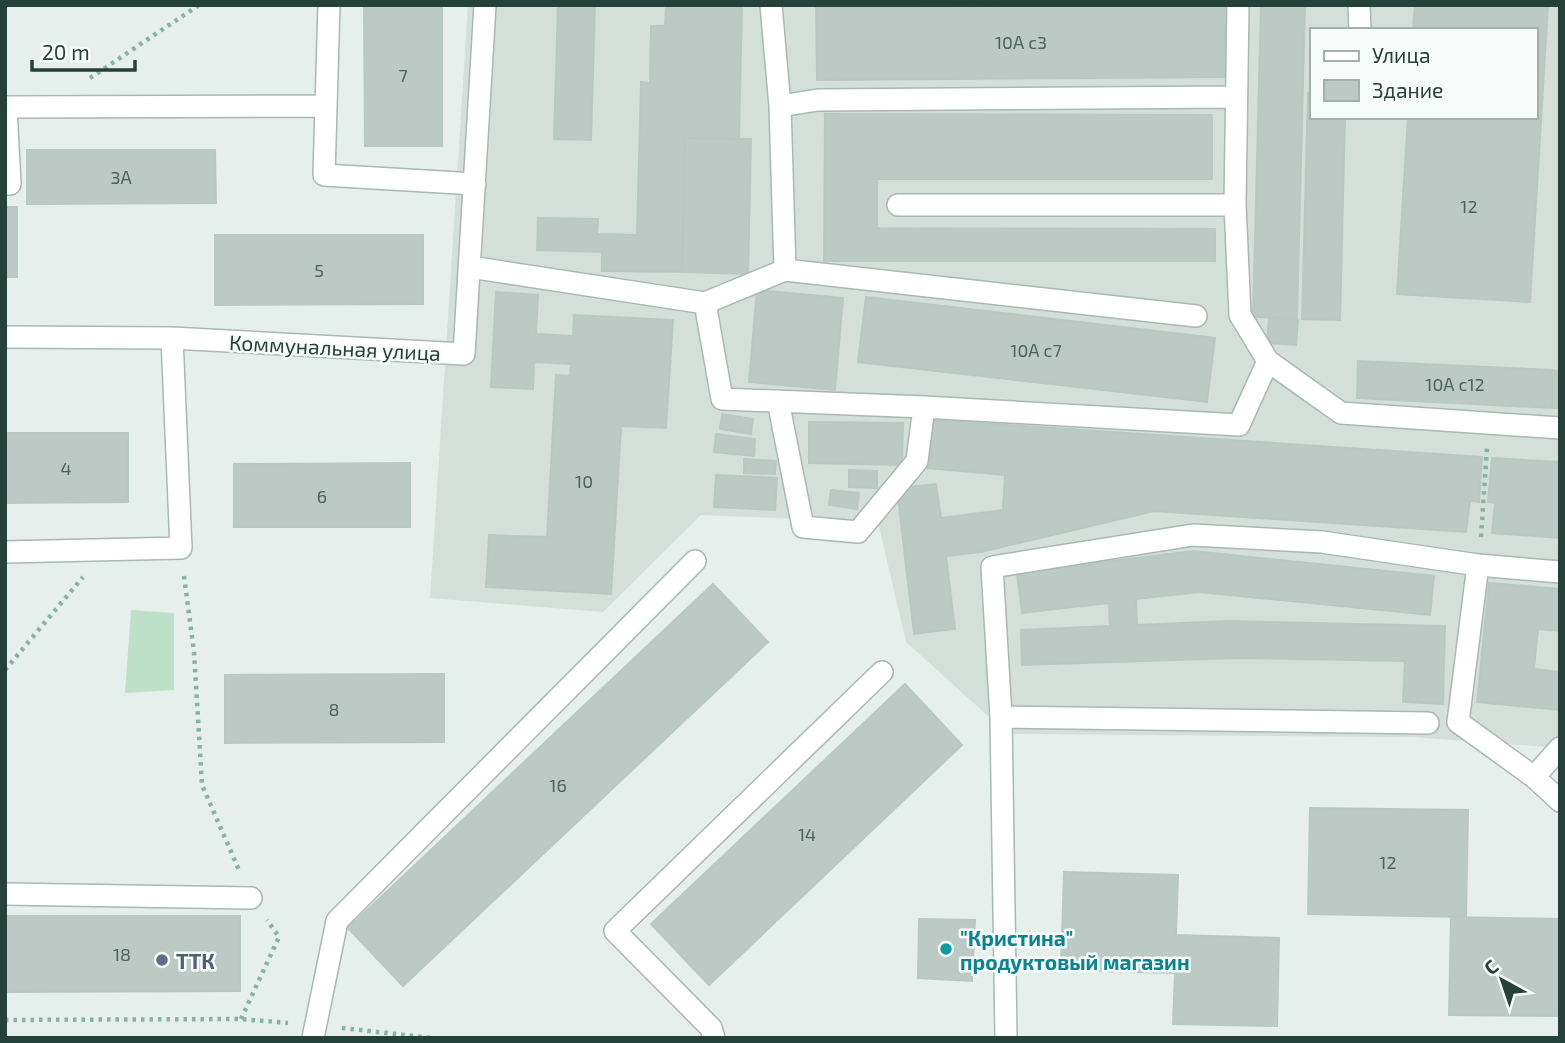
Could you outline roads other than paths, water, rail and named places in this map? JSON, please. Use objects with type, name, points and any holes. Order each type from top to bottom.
[{"type":"street","points":[[329,5],[324,175],[474,184]]},
{"type":"street","points":[[485,5],[470,267],[705,303],[785,270],[1196,316]]},
{"type":"street","points":[[771,5],[780,106],[785,270]]},
{"type":"street","points":[[1238,5],[1235,205],[1240,315],[1268,361],[1341,412],[1560,428]]},
{"type":"street","points":[[1359,5],[1360,28]]},
{"type":"street","points":[[780,106],[818,100],[1236,97]]},
{"type":"street","points":[[5,184],[10,184],[6,107],[325,106]]},
{"type":"street","points":[[898,205],[1235,205]]},
{"type":"street","name":"Коммунальная улица","points":[[5,337],[172,338],[464,354],[470,267]]},
{"type":"street","points":[[705,303],[722,399],[924,407],[1239,425],[1268,361]]},
{"type":"street","points":[[5,552],[181,548],[172,338]]},
{"type":"street","points":[[778,401],[803,527],[858,531],[917,461],[924,407]]},
{"type":"street","points":[[1006,1038],[1001,717],[992,567],[1193,535],[1322,542],[1478,565],[1560,572]]},
{"type":"street","points":[[314,1032],[337,921],[695,561]]},
{"type":"street","points":[[1478,565],[1458,722],[1534,778],[1560,801]]},
{"type":"street","points":[[714,1038],[711,1028],[615,932],[882,672]]},
{"type":"street","points":[[1001,717],[1428,723]]},
{"type":"street","points":[[1534,778],[1560,748]]},
{"type":"street","points":[[5,894],[251,898]]},
{"type":"place","name":"\"Кристина\" продуктовый магазин","points":[[946,949]]},
{"type":"place","name":"ТТК","points":[[162,960]]}]
